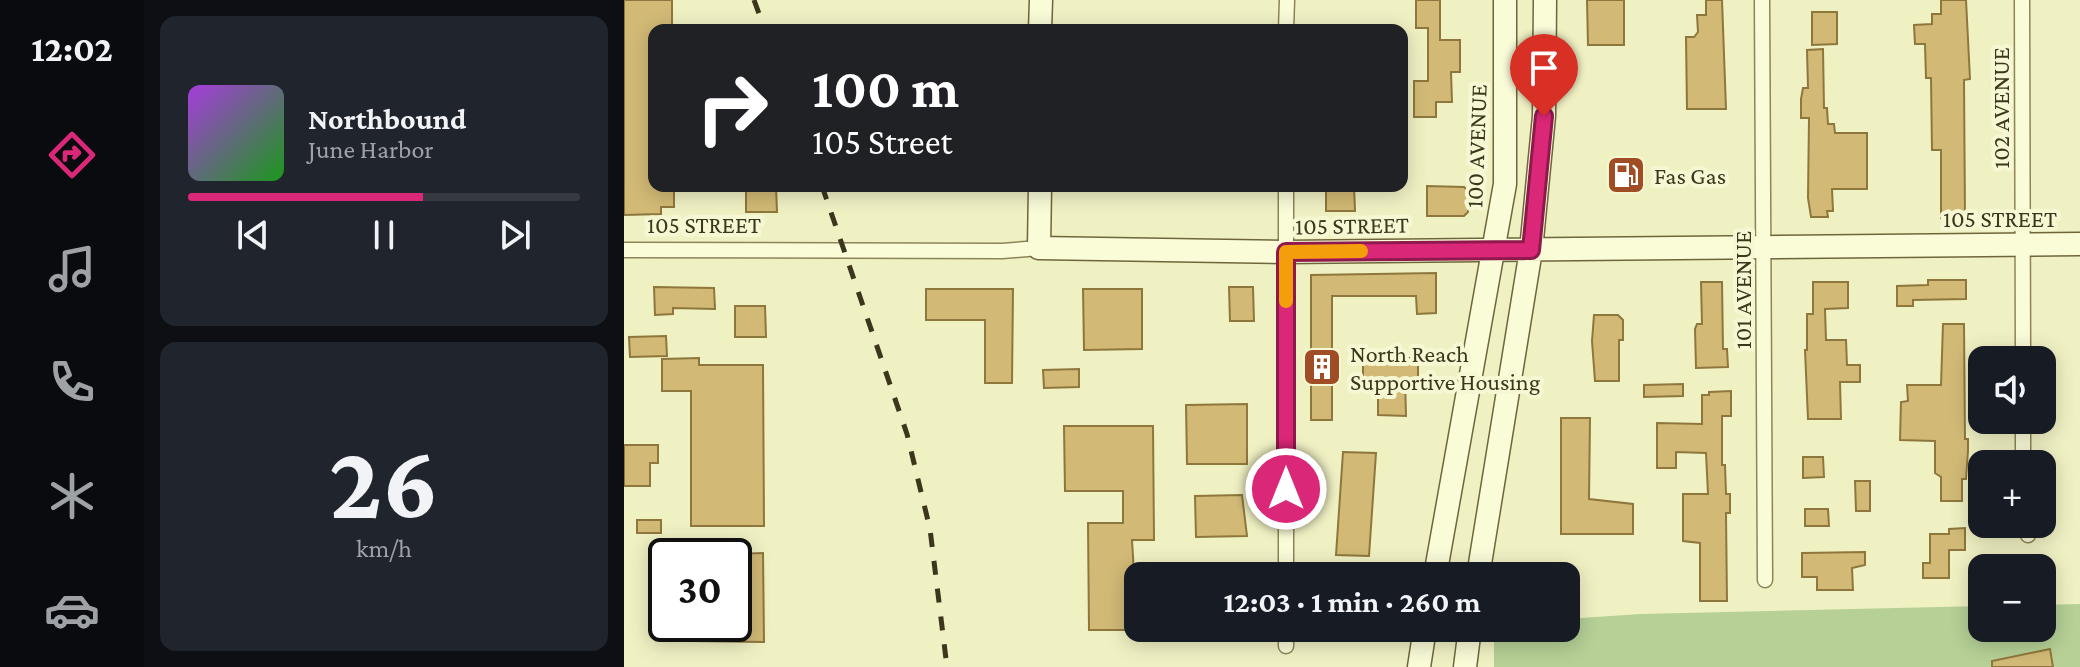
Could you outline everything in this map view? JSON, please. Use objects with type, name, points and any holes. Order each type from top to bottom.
[{"type":"main road","points":[[1040,24],[1041,0]]},
{"type":"main road","name":"100 AVENUE","points":[[1438,562],[1505,184],[1505,0]]},
{"type":"main road","points":[[1480,562],[1531,250],[1544,116],[1545,0]]},
{"type":"main road","points":[[1039,248],[1040,192]]},
{"type":"main road","name":"105 STREET","points":[[1039,248],[1286,252],[2080,244]]},
{"type":"main road","points":[[1419,667],[1423,642]]},
{"type":"main road","points":[[1465,667],[1468,642]]},
{"type":"street","points":[[1286,24],[1287,0]]},
{"type":"street","name":"101 AVENUE","points":[[1762,0],[1765,580]]},
{"type":"street","name":"102 AVENUE","points":[[2022,0],[2023,346]]},
{"type":"street","points":[[1286,192],[1286,562]]},
{"type":"street","name":"105 STREET","points":[[624,250],[1002,251],[1039,248]]},
{"type":"green space","points":[[2080,604],[2080,667],[1494,667],[1494,642],[1580,642],[1580,618],[1968,606],[1968,642],[2056,642],[2056,605]]},
{"type":"building","points":[[624,0],[672,0],[672,24],[648,24],[648,192],[674,192],[674,207],[661,207],[661,214],[624,215]]},
{"type":"building","points":[[1416,0],[1440,0],[1440,40],[1460,40],[1460,72],[1451,72],[1452,102],[1436,102],[1436,117],[1414,117],[1414,81],[1428,81],[1428,28],[1416,28]]},
{"type":"building","points":[[1587,0],[1624,0],[1624,45],[1588,45]]},
{"type":"building","points":[[1706,0],[1722,0],[1726,109],[1687,109],[1686,37],[1694,37],[1698,32],[1697,15],[1706,15]]},
{"type":"building","points":[[1941,0],[1966,0],[1970,79],[1964,80],[1965,218],[1941,218],[1941,150],[1932,150],[1931,78],[1926,78],[1925,44],[1915,44],[1914,25],[1932,24],[1932,14],[1941,14]]},
{"type":"building","points":[[1812,12],[1837,12],[1837,44],[1812,45]]},
{"type":"building","points":[[1823,49],[1824,108],[1827,108],[1828,124],[1834,124],[1835,133],[1867,133],[1867,189],[1832,189],[1833,211],[1827,211],[1828,217],[1811,217],[1808,198],[1809,118],[1801,118],[1801,99],[1803,88],[1808,88],[1807,50]]},
{"type":"building","name":"Fas Gas","points":[[1614,160],[1638,160],[1638,190],[1615,190]]},
{"type":"building","points":[[1427,186],[1464,187],[1468,191],[1468,212],[1464,216],[1427,216]]},
{"type":"building","points":[[746,192],[776,192],[777,212],[746,212]]},
{"type":"building","points":[[1326,192],[1354,192],[1355,211],[1326,211]]},
{"type":"building","name":"North Reach Supportive Housing","points":[[1436,273],[1436,313],[1417,314],[1416,296],[1332,296],[1332,420],[1311,420],[1311,275]]},
{"type":"building","points":[[1928,280],[1966,280],[1966,299],[1913,300],[1913,306],[1897,306],[1897,286],[1928,285]]},
{"type":"building","points":[[1701,282],[1722,282],[1723,349],[1727,349],[1728,367],[1696,368],[1695,329],[1697,324],[1702,324]]},
{"type":"building","points":[[1813,282],[1848,282],[1848,308],[1825,309],[1826,340],[1846,340],[1847,365],[1860,365],[1860,382],[1840,382],[1841,419],[1808,419],[1805,350],[1807,314],[1813,314]]},
{"type":"building","points":[[654,287],[714,288],[715,309],[673,308],[673,314],[655,315]]},
{"type":"building","points":[[1229,287],[1253,287],[1254,321],[1230,321]]},
{"type":"building","points":[[926,289],[1013,289],[1012,383],[985,383],[985,320],[926,320]]},
{"type":"building","points":[[1083,289],[1142,289],[1142,349],[1084,350]]},
{"type":"building","points":[[735,306],[765,306],[766,337],[735,337]]},
{"type":"building","points":[[1594,315],[1618,315],[1623,320],[1623,340],[1619,340],[1619,381],[1595,381]]},
{"type":"building","points":[[1943,324],[1964,324],[1965,439],[1968,439],[1968,451],[1966,479],[1962,479],[1962,501],[1941,501],[1941,477],[1935,473],[1935,441],[1900,440],[1901,402],[1908,401],[1907,385],[1941,385]]},
{"type":"building","points":[[666,336],[667,356],[630,357],[629,337]]},
{"type":"building","points":[[699,358],[699,365],[763,365],[764,526],[691,526],[691,391],[662,391],[662,359]]},
{"type":"building","points":[[1363,358],[1418,358],[1418,380],[1405,380],[1406,416],[1378,415],[1378,380],[1363,380]]},
{"type":"building","points":[[1079,369],[1079,387],[1044,388],[1043,370]]},
{"type":"building","points":[[1683,384],[1683,396],[1644,397],[1644,385]]},
{"type":"building","points":[[1731,391],[1731,416],[1722,416],[1722,465],[1725,465],[1726,494],[1730,494],[1730,513],[1726,513],[1727,601],[1700,601],[1700,543],[1683,541],[1683,494],[1708,494],[1706,453],[1676,452],[1676,468],[1657,468],[1657,423],[1702,424],[1702,395]]},
{"type":"building","points":[[1247,404],[1247,464],[1187,464],[1186,405]]},
{"type":"building","points":[[1561,418],[1590,418],[1589,499],[1633,504],[1633,534],[1561,534]]},
{"type":"building","points":[[1064,426],[1153,426],[1154,540],[1132,540],[1133,562],[1124,562],[1124,630],[1089,630],[1088,523],[1123,523],[1123,491],[1065,491]]},
{"type":"building","points":[[624,445],[658,445],[658,463],[650,463],[650,486],[624,486]]},
{"type":"building","points":[[1343,452],[1376,453],[1369,556],[1336,555]]},
{"type":"building","points":[[1803,457],[1823,457],[1824,477],[1803,478]]},
{"type":"building","points":[[1855,481],[1870,481],[1870,511],[1856,511]]},
{"type":"building","points":[[1242,495],[1247,536],[1196,537],[1195,496]]},
{"type":"building","points":[[1805,509],[1828,509],[1829,526],[1805,526]]},
{"type":"building","points":[[637,520],[661,520],[661,533],[637,533]]},
{"type":"building","points":[[1965,528],[1965,550],[1949,550],[1949,578],[1923,578],[1923,563],[1930,563],[1930,534],[1949,534],[1949,529]]},
{"type":"building","points":[[1865,552],[1865,565],[1852,568],[1853,590],[1817,590],[1817,577],[1802,577],[1802,553]]},
{"type":"building","points":[[752,553],[763,553],[764,642],[752,642]]},
{"type":"building","points":[[2050,649],[2053,667],[1992,667],[1992,661]]},
{"type":"railway","points":[[754,0],[763,24]]},
{"type":"railway","points":[[824,192],[907,434],[930,529],[947,667]]},
{"type":"slow traffic","points":[[1286,301],[1286,252],[1361,251]]},
{"type":"place","name":"Fas Gas","points":[[1626,175]]},
{"type":"place","name":"North Reach Supportive Housing","points":[[1322,367]]},
{"type":"route","points":[[1286,489],[1286,252],[1531,250],[1544,116]]}]
